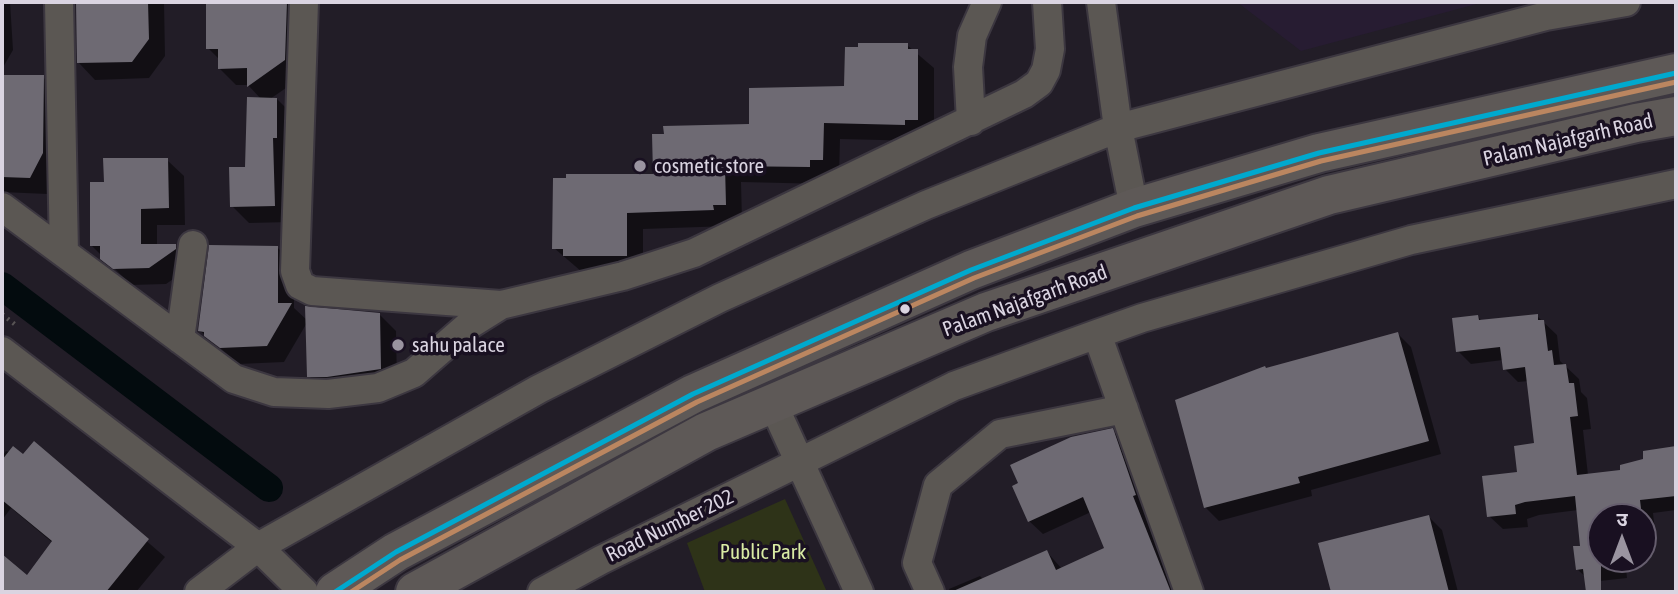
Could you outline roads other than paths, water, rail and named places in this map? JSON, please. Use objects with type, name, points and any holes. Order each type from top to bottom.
[{"type":"main road","name":"Palam Najafgarh Road","points":[[335,592],[396,552],[693,394],[971,270],[1134,208],[1319,153],[1676,73]]},
{"type":"main road","name":"Palam Najafgarh Road","points":[[415,592],[706,432],[986,312],[1329,195],[1676,116]]},
{"type":"street","points":[[59,2],[64,253]]},
{"type":"street","points":[[304,2],[295,271],[300,285],[312,291],[501,304],[623,276],[694,253],[971,121],[1039,83],[1046,70],[1050,49],[1047,2]]},
{"type":"street","points":[[971,121],[968,67],[972,36],[987,2]]},
{"type":"street","points":[[1101,2],[1118,128],[1134,208]]},
{"type":"street","points":[[199,592],[258,547],[539,389],[720,298],[926,205],[1118,128],[1507,26],[1626,2]]},
{"type":"street","name":"Road Number 202","points":[[542,592],[601,560],[954,386],[1097,334],[1411,240],[1676,184]]},
{"type":"street","points":[[2,207],[234,379],[274,392],[328,394],[378,388],[414,373],[469,326],[501,304]]},
{"type":"street","points":[[180,339],[193,245]]},
{"type":"street","points":[[1097,334],[1189,592]]},
{"type":"street","points":[[2,351],[258,547],[304,592]]},
{"type":"street","points":[[773,404],[859,592]]},
{"type":"street","points":[[930,592],[917,563],[938,485],[1000,434],[1124,409]]},
{"type":"waterway","points":[[2,286],[269,488]]},
{"type":"place","name":"cosmetic store","points":[[640,166]]},
{"type":"place","name":"sahu palace","points":[[398,345]]},
{"type":"park label","name":"Public Park","points":[[763,552]]}]
